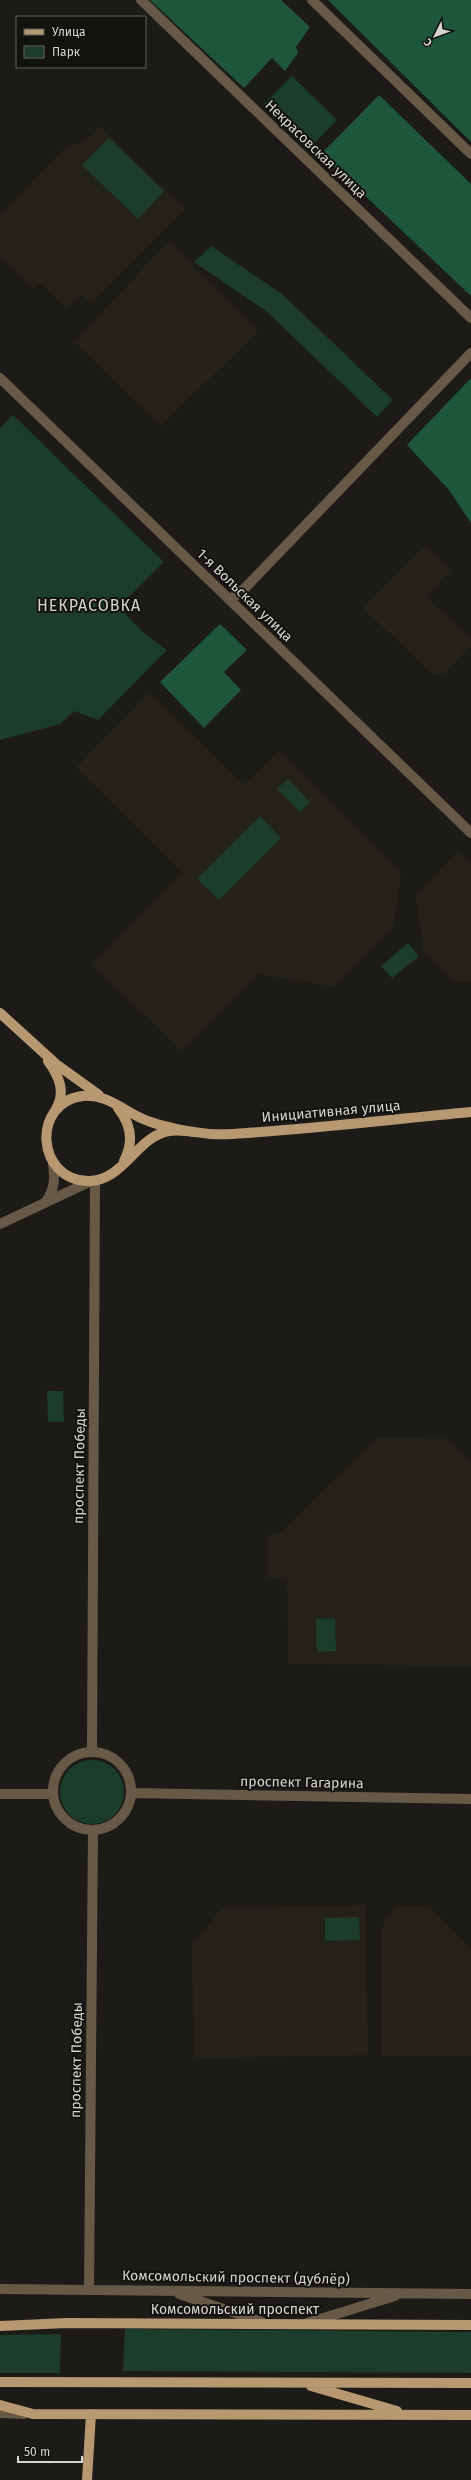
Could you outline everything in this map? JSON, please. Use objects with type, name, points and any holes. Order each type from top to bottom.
[{"type":"main road","points":[[0,1013],[32,1043],[83,1085],[104,1098]]},
{"type":"main road","points":[[32,1043],[51,1066],[60,1082],[61,1097],[46,1130],[45,1140],[47,1151],[53,1163],[60,1172],[68,1177],[92,1181]]},
{"type":"main road","name":"Инициативная улица","points":[[56,1109],[71,1099],[82,1096],[104,1098],[115,1105],[158,1125],[193,1132]]},
{"type":"main road","name":"Инициативная улица","points":[[115,1105],[124,1116],[130,1127],[131,1140],[129,1152],[118,1169]]},
{"type":"main road","name":"Инициативная улица","points":[[92,1181],[110,1175],[149,1141],[161,1134],[178,1130],[213,1135],[246,1133],[471,1112]]},
{"type":"main road","name":"Комсомольский проспект","points":[[0,2326],[67,2323],[262,2322],[471,2325]]},
{"type":"main road","points":[[0,2382],[301,2382],[471,2384]]},
{"type":"main road","points":[[301,2382],[371,2405],[413,2415]]},
{"type":"main road","points":[[0,2405],[33,2414],[471,2414]]},
{"type":"main road","points":[[87,2480],[91,2414]]},
{"type":"street","name":"Некрасовская улица","points":[[141,0],[471,318]]},
{"type":"street","points":[[312,0],[471,154]]},
{"type":"street","points":[[230,600],[245,588],[471,353]]},
{"type":"street","name":"1-я Вольская улица","points":[[0,378],[471,833]]},
{"type":"street","points":[[43,1205],[53,1192],[55,1182],[53,1163]]},
{"type":"street","points":[[0,1224],[92,1181]]},
{"type":"street","name":"проспект Победы","points":[[92,1181],[92,1751]]},
{"type":"street","points":[[92,1751],[108,1754],[121,1763],[129,1777],[132,1793],[127,1810],[115,1823],[105,1829],[93,1831],[81,1829],[70,1824],[61,1816],[55,1806],[52,1794],[56,1775],[68,1760],[79,1753],[92,1751]]},
{"type":"street","name":"проспект Гагарина","points":[[132,1793],[471,1799]]},
{"type":"street","points":[[0,1794],[52,1794]]},
{"type":"street","name":"проспект Победы","points":[[89,2290],[93,1831]]},
{"type":"street","name":"Комсомольский проспект (дублёр)","points":[[0,2289],[471,2294]]},
{"type":"street","points":[[0,2296],[28,2289]]},
{"type":"street","points":[[170,2291],[262,2322]]},
{"type":"street","points":[[307,2323],[405,2293]]},
{"type":"street","points":[[0,2413],[33,2414]]},
{"type":"shaded area","points":[[100,126],[185,209],[91,304],[81,294],[67,309],[41,283],[34,289],[0,256],[0,215],[62,151],[91,137]]},
{"type":"shaded area","points":[[169,241],[258,331],[161,426],[74,342]]},
{"type":"shaded area","points":[[425,546],[451,570],[427,597],[471,639],[471,645],[443,674],[432,674],[363,608]]},
{"type":"shaded area","points":[[149,692],[244,785],[279,751],[401,872],[394,926],[334,987],[258,974],[182,1051],[92,965],[182,872],[76,768]]},
{"type":"shaded area","points":[[458,851],[471,864],[471,981],[456,983],[423,950],[416,895]]},
{"type":"shaded area","points":[[377,1438],[448,1439],[471,1462],[471,1666],[288,1664],[287,1579],[268,1578],[268,1535],[280,1533]]},
{"type":"shaded area","points":[[365,1905],[368,2055],[194,2058],[192,1945],[222,1908]]},
{"type":"shaded area","points":[[395,1906],[429,1906],[471,1949],[471,2056],[381,2056],[381,1928]]},
{"type":"green space","points":[[150,0],[281,0],[310,27],[296,47],[298,53],[285,71],[272,58],[244,88]]},
{"type":"green space","points":[[328,0],[471,0],[471,142]]},
{"type":"green space","points":[[292,76],[337,120],[310,148],[264,104]]},
{"type":"green space","points":[[379,95],[471,184],[471,296],[321,154]]},
{"type":"green space","points":[[109,138],[164,191],[138,219],[82,165]]},
{"type":"green space","points":[[211,246],[282,294],[393,400],[377,417],[266,311],[194,262]]},
{"type":"green space","points":[[471,378],[471,523],[449,490],[407,445]]},
{"type":"green space","points":[[13,415],[164,562],[119,607],[145,634],[167,650],[98,720],[74,711],[60,724],[0,740],[0,428]]},
{"type":"green space","points":[[220,624],[247,650],[224,672],[241,690],[204,728],[160,682]]},
{"type":"green space","points":[[288,779],[310,802],[300,812],[277,789]]},
{"type":"green space","points":[[260,816],[281,838],[219,900],[197,879]]},
{"type":"green space","points":[[408,943],[419,956],[392,978],[381,966]]},
{"type":"green space","points":[[47,1391],[63,1391],[64,1422],[48,1422]]},
{"type":"green space","points":[[335,1618],[336,1651],[317,1652],[316,1619]]},
{"type":"green space","points":[[92,1760],[110,1766],[118,1774],[124,1792],[118,1810],[110,1818],[92,1824],[74,1818],[66,1810],[60,1792],[66,1774],[74,1766]]},
{"type":"green space","points":[[359,1917],[360,1940],[325,1941],[325,1918]]},
{"type":"green space","points":[[125,2329],[471,2332],[471,2373],[123,2371]]},
{"type":"green space","points":[[61,2334],[60,2373],[0,2373],[0,2335]]},
{"type":"district","name":"НЕКРАСОВКА","points":[[89,605]]}]
